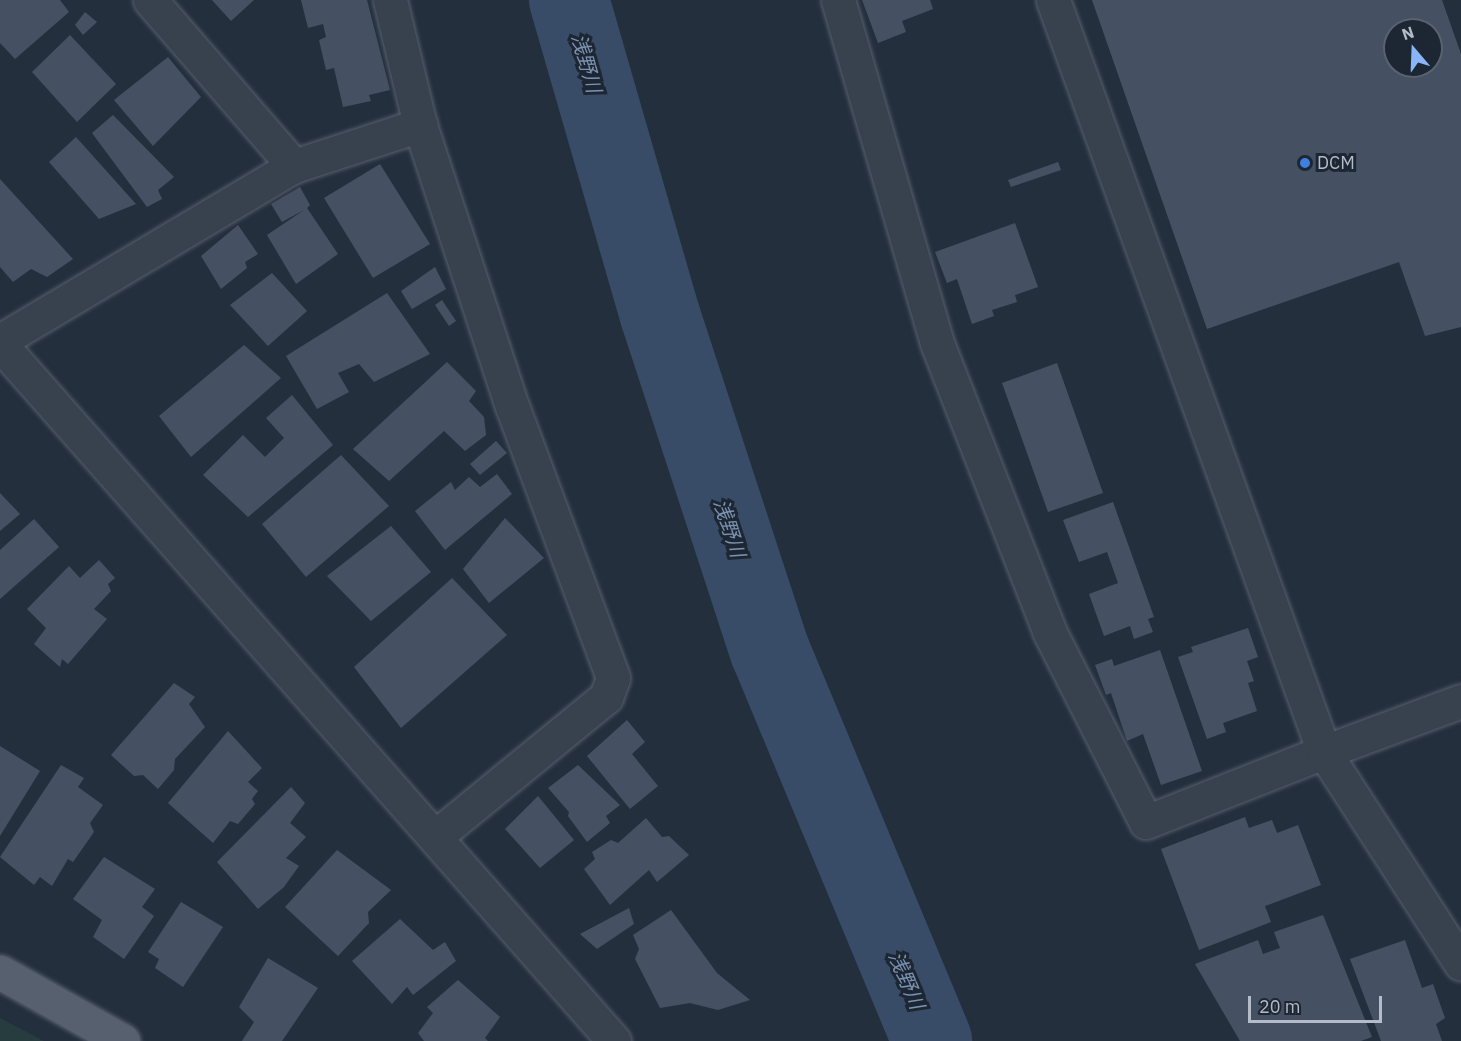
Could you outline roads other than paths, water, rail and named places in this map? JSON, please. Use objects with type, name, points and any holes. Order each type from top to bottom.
[{"type":"main road","points":[[0,972],[123,1041]]},
{"type":"street","points":[[150,0],[294,165]]},
{"type":"street","points":[[390,0],[420,125],[512,406],[613,678],[606,697],[435,837]]},
{"type":"street","points":[[838,0],[937,343],[1049,631],[1146,822],[1461,701]]},
{"type":"street","points":[[1053,0],[1324,752],[1461,964]]},
{"type":"street","points":[[420,125],[294,165],[0,343],[614,1041]]},
{"type":"waterway","name":"浅野川","points":[[569,0],[660,315],[770,651],[932,1041]]},
{"type":"place","name":"DCM","points":[[1305,163]]}]
